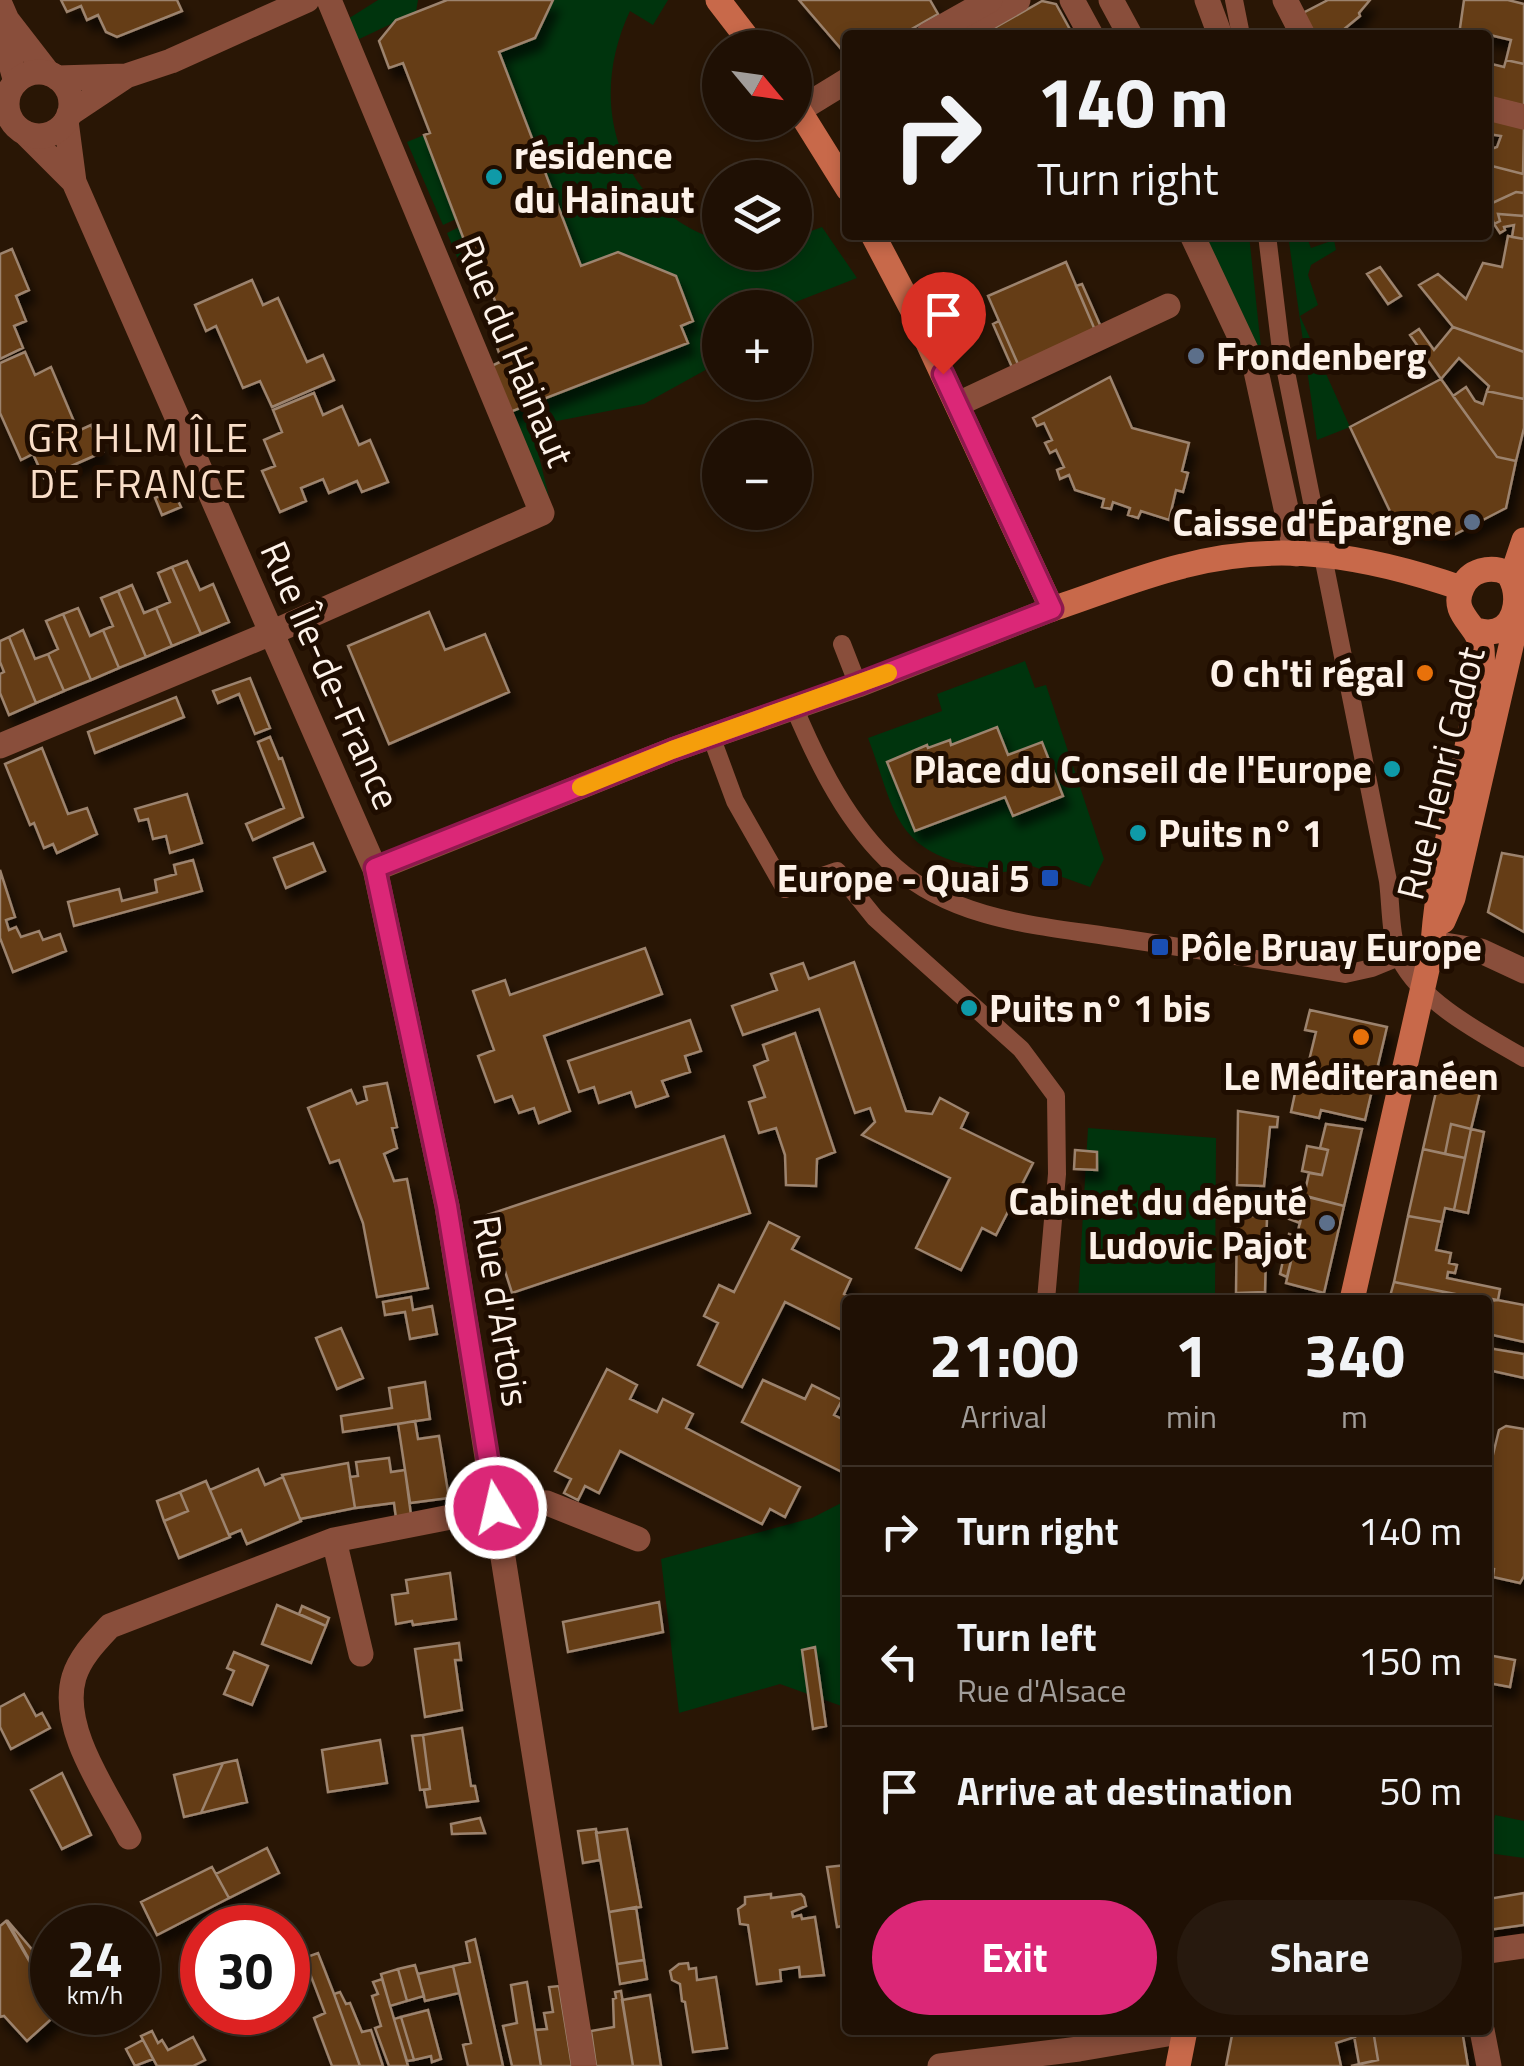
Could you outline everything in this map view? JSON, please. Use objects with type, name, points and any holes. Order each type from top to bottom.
[{"type":"main road","points":[[718,0],[741,30]]},
{"type":"main road","points":[[812,131],[842,179]]},
{"type":"main road","points":[[876,240],[958,404],[1052,609],[1186,564],[1263,552],[1381,562],[1461,588]]},
{"type":"main road","points":[[1512,576],[1524,540]]},
{"type":"main road","points":[[1494,569],[1512,576],[1522,590],[1521,612],[1505,630],[1476,630],[1462,616],[1459,598],[1466,580],[1494,569]]},
{"type":"main road","name":"Rue Henri Cadot","points":[[1433,944],[1453,898],[1521,612]]},
{"type":"main road","name":"Rue Henri Cadot","points":[[1353,1295],[1433,944],[1438,884],[1480,685],[1482,647],[1476,630]]},
{"type":"main road","points":[[1178,2066],[1184,2035]]},
{"type":"street","points":[[3,12],[10,62],[6,108],[14,129],[46,135],[126,76],[172,61],[307,0]]},
{"type":"street","name":"Rue du Hainaut","points":[[272,633],[542,512],[329,0]]},
{"type":"street","points":[[937,30],[990,0]]},
{"type":"street","points":[[966,30],[1018,0]]},
{"type":"street","points":[[1072,0],[1088,30]]},
{"type":"street","points":[[1111,0],[1127,30]]},
{"type":"street","points":[[1207,0],[1218,30]]},
{"type":"street","points":[[1285,0],[1301,30]]},
{"type":"street","points":[[3,12],[70,94],[68,117]]},
{"type":"street","points":[[9,88],[28,74],[126,76]]},
{"type":"street","points":[[812,101],[841,90]]},
{"type":"street","points":[[1492,109],[1524,117]]},
{"type":"street","name":"Rue Île-de-France","points":[[68,117],[74,182],[375,868]]},
{"type":"street","name":"Rue Île-de-France","points":[[14,129],[74,182]]},
{"type":"street","points":[[1194,240],[1256,371],[1309,554]]},
{"type":"street","points":[[958,404],[1168,306]]},
{"type":"street","points":[[375,868],[711,736],[1052,609]]},
{"type":"street","points":[[0,746],[272,633]]},
{"type":"street","name":"Rue d'Artois","points":[[375,868],[447,1206],[584,2066]]},
{"type":"street","points":[[1433,944],[1482,951],[1524,971]]},
{"type":"street","points":[[129,1836],[75,1731],[70,1698],[74,1673],[90,1647],[110,1626],[334,1540],[527,1502],[547,1503],[638,1540]]},
{"type":"street","points":[[334,1540],[361,1654]]},
{"type":"street","points":[[1492,1950],[1524,1946]]},
{"type":"street","points":[[940,2066],[1079,2050],[1158,2035]]},
{"type":"street","points":[[1483,2035],[1489,2066]]},
{"type":"lane","points":[[1234,0],[1239,30]]},
{"type":"lane","points":[[1268,240],[1309,554],[1388,881],[1398,956],[1423,987],[1460,1022],[1524,1058]]},
{"type":"lane","points":[[842,644],[858,684]]},
{"type":"lane","points":[[794,707],[815,757],[878,851],[899,871],[954,904],[1054,930],[1345,974],[1372,968],[1433,944]]},
{"type":"lane","points":[[711,736],[735,800],[785,889],[837,872],[874,918],[1021,1049],[1056,1096],[1057,1174],[1046,1295]]},
{"type":"green space","points":[[378,0],[418,0],[416,12],[351,43],[343,22]]},
{"type":"green space","points":[[553,0],[668,0],[653,25],[630,11],[617,46],[611,81],[612,116],[620,148],[635,178],[657,204],[702,233],[702,270],[812,270],[812,231],[822,227],[857,278],[812,296],[812,290],[702,290],[702,372],[644,404],[557,421],[528,412],[549,497],[510,412],[688,343],[681,326],[693,320],[676,276],[619,252],[581,266],[499,52],[535,38]]},
{"type":"green space","points":[[424,135],[456,219],[443,225],[407,142]]},
{"type":"green space","points":[[459,227],[469,252],[476,251],[490,290],[474,298],[447,233]]},
{"type":"green space","points":[[1204,240],[1250,240],[1263,366]]},
{"type":"green space","points":[[1289,240],[1308,240],[1311,248],[1334,240],[1336,250],[1311,265],[1308,275],[1318,305],[1300,316],[1350,427],[1317,440]]},
{"type":"green space","points":[[1025,661],[1035,688],[1046,685],[1104,859],[1090,887],[1029,865],[1012,871],[993,871],[924,847],[899,819],[868,738],[942,711],[937,694]]},
{"type":"green space","points":[[1088,1128],[1216,1138],[1215,1295],[1078,1295]]},
{"type":"green space","points":[[842,1503],[842,1706],[780,1684],[679,1713],[661,1559],[812,1518]]},
{"type":"green space","points":[[1495,1815],[1524,1821],[1524,1858],[1492,1854]]},
{"type":"building","points":[[61,0],[177,0],[182,11],[117,37],[106,32],[98,15],[87,20],[81,6],[67,12]]},
{"type":"building","name":"résidence du Hainaut","points":[[447,0],[553,0],[535,38],[499,52],[581,266],[618,252],[676,276],[693,321],[681,326],[688,343],[505,414],[485,369],[502,361],[489,325],[502,319],[476,251],[469,253],[424,135],[430,133],[403,63],[389,68],[379,41],[396,20]]},
{"type":"building","points":[[799,0],[930,0],[938,14],[910,30],[842,30],[842,50]]},
{"type":"building","points":[[1328,0],[1370,0],[1360,16],[1343,30],[1311,30],[1301,14]]},
{"type":"building","points":[[1464,0],[1524,4],[1524,64],[1506,60],[1511,40],[1492,36],[1492,30],[1460,28]]},
{"type":"building","points":[[1042,1],[1056,4],[1070,30],[991,30]]},
{"type":"building","points":[[1506,60],[1524,64],[1524,106],[1492,98],[1492,64],[1504,67]]},
{"type":"building","points":[[1492,114],[1524,125],[1523,174],[1492,166],[1492,149],[1497,147],[1501,136],[1492,135]]},
{"type":"building","points":[[1492,166],[1523,174],[1524,170],[1524,193],[1516,192],[1492,203]]},
{"type":"building","points":[[1516,192],[1524,193],[1524,216],[1498,214],[1500,221],[1494,224],[1492,203]]},
{"type":"building","points":[[1498,214],[1524,216],[1524,239],[1512,237],[1514,225],[1504,227],[1500,233],[1494,224],[1500,221]]},
{"type":"building","points":[[1508,236],[1524,239],[1524,352],[1453,327],[1419,285],[1438,274],[1466,299],[1483,263],[1502,267]]},
{"type":"building","points":[[12,249],[29,290],[16,296],[26,321],[14,326],[23,348],[0,359],[0,254]]},
{"type":"building","points":[[1066,262],[1098,337],[1021,371],[988,296]]},
{"type":"building","points":[[1380,267],[1401,296],[1388,304],[1367,274]]},
{"type":"building","points":[[252,280],[263,305],[278,298],[307,362],[323,355],[334,380],[272,407],[260,381],[243,388],[216,326],[206,331],[195,305]]},
{"type":"building","points":[[1082,284],[1104,334],[1098,337],[1076,286]]},
{"type":"building","points":[[999,321],[1021,371],[1015,374],[993,324]]},
{"type":"building","points":[[1453,327],[1524,352],[1524,399],[1487,391],[1489,386],[1459,358],[1441,379],[1410,335],[1419,329],[1434,350]]},
{"type":"building","points":[[25,352],[35,375],[51,367],[78,431],[91,425],[103,452],[44,478],[33,454],[21,460],[0,413],[0,363]]},
{"type":"building","points":[[1110,377],[1132,428],[1189,443],[1182,471],[1188,473],[1183,492],[1176,490],[1169,520],[1141,511],[1138,518],[1128,515],[1130,508],[1113,502],[1111,509],[1102,507],[1104,499],[1075,490],[1069,475],[1060,479],[1057,470],[1064,467],[1056,450],[1050,453],[1045,443],[1052,440],[1044,423],[1037,426],[1033,418]]},
{"type":"building","points":[[1441,379],[1497,457],[1516,461],[1506,508],[1450,537],[1397,526],[1350,427]]},
{"type":"building","points":[[1466,387],[1475,401],[1483,404],[1487,391],[1524,399],[1524,428],[1516,461],[1497,457],[1453,396]]},
{"type":"building","points":[[314,393],[323,415],[342,406],[359,445],[370,440],[388,482],[362,492],[357,481],[329,493],[323,479],[301,488],[306,501],[280,512],[262,471],[275,466],[264,440],[282,432],[273,410]]},
{"type":"building","points":[[173,490],[181,507],[162,515],[155,498]]},
{"type":"building","points":[[187,561],[200,590],[213,584],[229,622],[201,634],[172,567]]},
{"type":"building","points":[[172,567],[201,634],[172,646],[156,608],[170,602],[158,573]]},
{"type":"building","points":[[132,585],[144,613],[156,608],[172,646],[146,657],[118,591]]},
{"type":"building","points":[[118,591],[146,657],[119,668],[103,630],[113,626],[101,598]]},
{"type":"building","points":[[78,608],[90,636],[103,630],[119,668],[91,680],[63,614]]},
{"type":"building","points":[[429,612],[445,650],[485,634],[509,692],[389,744],[348,646]]},
{"type":"building","points":[[63,614],[91,680],[64,691],[48,654],[58,649],[46,621]]},
{"type":"building","points":[[23,630],[35,659],[48,654],[64,691],[36,703],[9,637]]},
{"type":"building","points":[[9,637],[36,703],[9,715],[0,693],[0,674],[4,672],[0,641]]},
{"type":"building","points":[[250,678],[270,728],[255,734],[239,694],[218,703],[213,691]]},
{"type":"building","points":[[176,697],[184,717],[95,753],[88,732]]},
{"type":"building","points":[[997,727],[1008,755],[1042,742],[1063,796],[1013,816],[1005,797],[915,831],[887,762],[927,745],[928,748],[950,740],[951,745]]},
{"type":"building","points":[[270,737],[279,759],[282,758],[303,817],[253,840],[246,824],[284,808],[258,742]]},
{"type":"building","points":[[42,748],[68,814],[87,808],[97,834],[57,853],[53,844],[44,848],[34,823],[30,825],[5,764]]},
{"type":"building","points":[[187,794],[202,843],[170,853],[166,836],[153,839],[148,819],[139,821],[135,809]]},
{"type":"building","points":[[313,843],[325,871],[286,888],[274,858]]},
{"type":"building","points":[[1502,853],[1524,857],[1524,932],[1488,912]]},
{"type":"building","points":[[193,860],[202,891],[74,926],[68,902],[119,889],[122,901],[157,892],[155,880],[176,874],[174,865]]},
{"type":"building","points":[[0,870],[15,917],[6,920],[9,930],[16,927],[21,937],[39,931],[43,940],[60,934],[66,951],[13,972],[0,938]]},
{"type":"building","points":[[645,948],[662,994],[544,1036],[570,1111],[539,1123],[534,1108],[519,1113],[512,1096],[495,1102],[478,1056],[494,1050],[473,991],[505,980],[510,995]]},
{"type":"building","points":[[854,962],[906,1111],[932,1114],[940,1098],[968,1113],[961,1128],[1033,1163],[996,1235],[982,1228],[961,1270],[916,1248],[950,1178],[862,1135],[875,1122],[870,1108],[855,1113],[819,1009],[743,1035],[732,1006],[777,990],[771,974],[803,963],[809,979]]},
{"type":"building","points":[[1310,1010],[1387,1027],[1365,1120],[1321,1110],[1319,1118],[1291,1112],[1298,1079],[1304,1081],[1316,1032],[1305,1030]]},
{"type":"building","points":[[690,1020],[701,1051],[685,1056],[690,1072],[662,1081],[668,1096],[636,1107],[631,1092],[599,1103],[594,1087],[579,1092],[568,1061]]},
{"type":"building","points":[[795,1033],[835,1152],[817,1159],[816,1186],[786,1185],[785,1155],[776,1128],[759,1133],[749,1102],[765,1097],[754,1066],[768,1060],[763,1045]]},
{"type":"building","points":[[387,1083],[397,1127],[392,1128],[397,1148],[384,1154],[394,1181],[407,1179],[428,1288],[377,1297],[363,1223],[339,1160],[330,1163],[308,1108],[351,1090],[357,1104],[367,1100],[364,1087]]},
{"type":"building","points":[[1438,1083],[1480,1092],[1471,1129],[1451,1124],[1445,1154],[1423,1149]]},
{"type":"building","points":[[1238,1111],[1278,1117],[1277,1127],[1270,1127],[1264,1186],[1237,1185]]},
{"type":"building","points":[[1326,1124],[1362,1129],[1344,1206],[1304,1196],[1309,1173],[1322,1175],[1328,1150],[1320,1148]]},
{"type":"building","points":[[1451,1124],[1471,1129],[1465,1158],[1445,1154]]},
{"type":"building","points":[[1471,1129],[1484,1132],[1468,1213],[1454,1210]]},
{"type":"building","points":[[724,1136],[750,1213],[512,1293],[487,1215]]},
{"type":"building","points":[[1307,1146],[1328,1150],[1322,1175],[1302,1171]]},
{"type":"building","points":[[1423,1149],[1465,1158],[1454,1210],[1445,1208],[1442,1222],[1408,1216]]},
{"type":"building","points":[[1075,1150],[1097,1152],[1097,1170],[1074,1169]]},
{"type":"building","points":[[1297,1194],[1306,1196],[1300,1223],[1289,1219]]},
{"type":"building","points":[[1306,1196],[1344,1206],[1324,1293],[1286,1283]]},
{"type":"building","points":[[1237,1216],[1267,1216],[1265,1292],[1236,1293]]},
{"type":"building","points":[[1408,1216],[1442,1222],[1436,1250],[1451,1253],[1449,1263],[1457,1265],[1455,1273],[1448,1272],[1447,1278],[1500,1289],[1498,1300],[1492,1301],[1492,1295],[1460,1295],[1394,1282]]},
{"type":"building","points":[[769,1222],[799,1237],[792,1249],[851,1279],[846,1295],[842,1295],[842,1330],[785,1302],[742,1387],[698,1365],[718,1323],[704,1316],[719,1285],[734,1292]]},
{"type":"building","points":[[1289,1234],[1297,1236],[1287,1277],[1280,1274]]},
{"type":"building","points":[[1394,1282],[1459,1295],[1390,1295]]},
{"type":"building","points":[[411,1297],[413,1310],[432,1306],[437,1334],[410,1339],[405,1312],[385,1315],[383,1302]]},
{"type":"building","points":[[1492,1299],[1524,1305],[1524,1342],[1492,1335]]},
{"type":"building","points":[[341,1328],[363,1378],[337,1389],[316,1338]]},
{"type":"building","points":[[1492,1349],[1524,1354],[1524,1378],[1492,1371]]},
{"type":"building","points":[[607,1369],[637,1385],[630,1399],[657,1412],[663,1399],[693,1414],[686,1428],[800,1487],[785,1517],[770,1509],[762,1524],[620,1451],[599,1493],[585,1486],[578,1500],[564,1493],[571,1479],[555,1471]]},
{"type":"building","points":[[763,1380],[805,1399],[812,1385],[842,1400],[834,1415],[842,1419],[842,1472],[742,1422]]},
{"type":"building","points":[[425,1382],[430,1419],[343,1432],[341,1416],[392,1408],[389,1388]]},
{"type":"building","points":[[415,1421],[418,1439],[439,1436],[449,1498],[410,1503],[398,1424]]},
{"type":"building","points":[[1506,1426],[1524,1429],[1524,1576],[1520,1583],[1493,1577],[1492,1459],[1499,1430]]},
{"type":"building","points":[[389,1458],[391,1472],[405,1470],[411,1515],[396,1518],[394,1503],[355,1508],[350,1477],[358,1476],[356,1462]]},
{"type":"building","points":[[348,1463],[355,1508],[300,1519],[282,1475]]},
{"type":"building","points":[[258,1469],[265,1485],[283,1477],[301,1521],[247,1544],[241,1530],[229,1535],[210,1490]]},
{"type":"building","points":[[206,1481],[230,1537],[179,1558],[164,1521],[188,1511],[180,1492]]},
{"type":"building","points":[[180,1492],[188,1511],[164,1521],[157,1501]]},
{"type":"building","points":[[450,1573],[456,1619],[396,1624],[392,1595],[408,1593],[406,1580]]},
{"type":"building","points":[[659,1602],[663,1632],[568,1652],[563,1622]]},
{"type":"building","points":[[277,1605],[326,1626],[311,1663],[262,1644]]},
{"type":"building","points":[[302,1606],[329,1618],[326,1626],[299,1614]]},
{"type":"building","points":[[459,1643],[461,1660],[455,1660],[462,1710],[425,1717],[415,1649]]},
{"type":"building","points":[[815,1647],[826,1726],[813,1729],[802,1650]]},
{"type":"building","points":[[234,1652],[268,1666],[252,1705],[224,1694],[234,1671],[227,1668]]},
{"type":"building","points":[[1492,1656],[1515,1660],[1510,1687],[1492,1684]]},
{"type":"building","points":[[24,1694],[36,1716],[42,1713],[50,1728],[11,1749],[0,1727],[0,1707]]},
{"type":"building","points":[[462,1728],[471,1786],[475,1786],[478,1801],[427,1807],[424,1790],[430,1789],[423,1735]]},
{"type":"building","points":[[423,1735],[430,1789],[420,1790],[412,1736]]},
{"type":"building","points":[[380,1740],[387,1783],[328,1792],[322,1750]]},
{"type":"building","points":[[237,1760],[247,1802],[201,1813],[223,1763]]},
{"type":"building","points":[[223,1763],[201,1813],[184,1817],[174,1775]]},
{"type":"building","points":[[62,1773],[91,1835],[62,1849],[31,1790]]},
{"type":"building","points":[[480,1818],[485,1833],[452,1834],[451,1824]]},
{"type":"building","points":[[596,1829],[600,1860],[583,1863],[578,1831]]},
{"type":"building","points":[[627,1829],[641,1907],[609,1912],[596,1833]]},
{"type":"building","points":[[267,1848],[279,1873],[229,1898],[216,1874]]},
{"type":"building","points":[[842,1866],[842,1926],[837,1927],[827,1867]]},
{"type":"building","points":[[212,1867],[229,1898],[215,1905],[180,1905],[180,1923],[160,1933],[160,1905],[141,1902]]},
{"type":"building","points":[[1524,1893],[1524,1925],[1492,1929],[1492,1898]]},
{"type":"building","points":[[771,1894],[771,1898],[801,1894],[804,1897],[806,1906],[792,1912],[793,1917],[815,1917],[824,1975],[800,1977],[799,1967],[780,1970],[781,1981],[757,1984],[748,1925],[740,1924],[738,1909],[745,1904],[745,1897]]},
{"type":"building","points":[[636,1907],[644,1960],[617,1964],[609,1912]]},
{"type":"building","points":[[7,1920],[30,1947],[30,1961]]},
{"type":"building","points":[[6,1921],[30,1962],[30,2035],[34,2035],[27,2041],[4,2016],[0,2017],[0,1926]]},
{"type":"building","points":[[475,1939],[503,2066],[468,2066],[463,2045],[471,2043],[453,1966],[470,1962],[466,1942]]},
{"type":"building","points":[[318,1953],[360,2066],[332,2066],[314,2018],[325,2013],[310,1974],[310,1956]]},
{"type":"building","points":[[644,1960],[647,1979],[620,1984],[617,1964]]},
{"type":"building","points":[[688,1963],[689,1969],[696,1968],[697,1980],[716,1977],[727,2048],[693,2052],[680,1984],[672,1980],[670,1971]]},
{"type":"building","points":[[415,1965],[424,1996],[407,2001],[398,1969]]},
{"type":"building","points":[[453,1966],[459,1993],[425,2001],[418,1974]]},
{"type":"building","points":[[398,1969],[407,2001],[390,2006],[381,1974]]},
{"type":"building","points":[[382,1979],[408,2066],[389,2066],[375,2028],[381,2026],[372,1996],[378,1994],[373,1982]]},
{"type":"building","points":[[527,1982],[541,2066],[512,2066],[503,2026],[517,2023],[511,1985]]},
{"type":"building","points":[[559,1986],[572,2066],[541,2066],[535,2030],[547,2029],[544,2013],[553,2012],[549,1987]]},
{"type":"building","points":[[621,1991],[633,2066],[596,2066],[591,2031],[614,2027],[613,1999],[615,1992]]},
{"type":"building","points":[[340,1992],[346,2004],[350,2003],[362,2032],[371,2030],[383,2066],[360,2066],[334,1994]]},
{"type":"building","points":[[650,1995],[661,2066],[633,2066],[622,2000]]},
{"type":"building","points":[[428,2010],[441,2059],[432,2062],[431,2056],[414,2060],[401,2017]]},
{"type":"building","points":[[401,2017],[414,2060],[407,2061],[394,2019]]},
{"type":"building","points":[[154,2035],[168,2050],[193,2037],[205,2060],[193,2066],[157,2066],[141,2036]]},
{"type":"building","points":[[1232,2035],[1355,2037],[1336,2043],[1341,2066],[1226,2066]]},
{"type":"building","points":[[1354,2035],[1374,2035],[1378,2060],[1359,2064]]},
{"type":"building","points":[[1374,2035],[1463,2035],[1468,2066],[1351,2066],[1378,2060]]},
{"type":"building","points":[[143,2040],[153,2059],[135,2066],[126,2049]]},
{"type":"slow traffic","points":[[581,787],[672,750],[888,673]]},
{"type":"place","name":"résidence du Hainaut","points":[[494,177]]},
{"type":"place","name":"Frondenberg","points":[[1196,356]]},
{"type":"place","name":"Caisse d'Épargne","points":[[1472,522]]},
{"type":"place","name":"O ch'ti régal","points":[[1425,673]]},
{"type":"place","name":"Place du Conseil de l'Europe","points":[[1392,769]]},
{"type":"place","name":"Puits n° 1","points":[[1138,833]]},
{"type":"place","name":"Europe - Quai 5","points":[[1050,878]]},
{"type":"place","name":"Pôle Bruay Europe","points":[[1160,947]]},
{"type":"place","name":"Puits n° 1 bis","points":[[969,1008]]},
{"type":"place","name":"Le Méditeranéen","points":[[1361,1037]]},
{"type":"place","name":"Cabinet du député Ludovic Pajot","points":[[1327,1223]]},
{"type":"district","name":"GR HLM ÎLE DE FRANCE","points":[[139,460]]},
{"type":"route","points":[[496,1508],[447,1206],[375,868],[672,750],[973,642],[1052,609],[943,374]]}]
